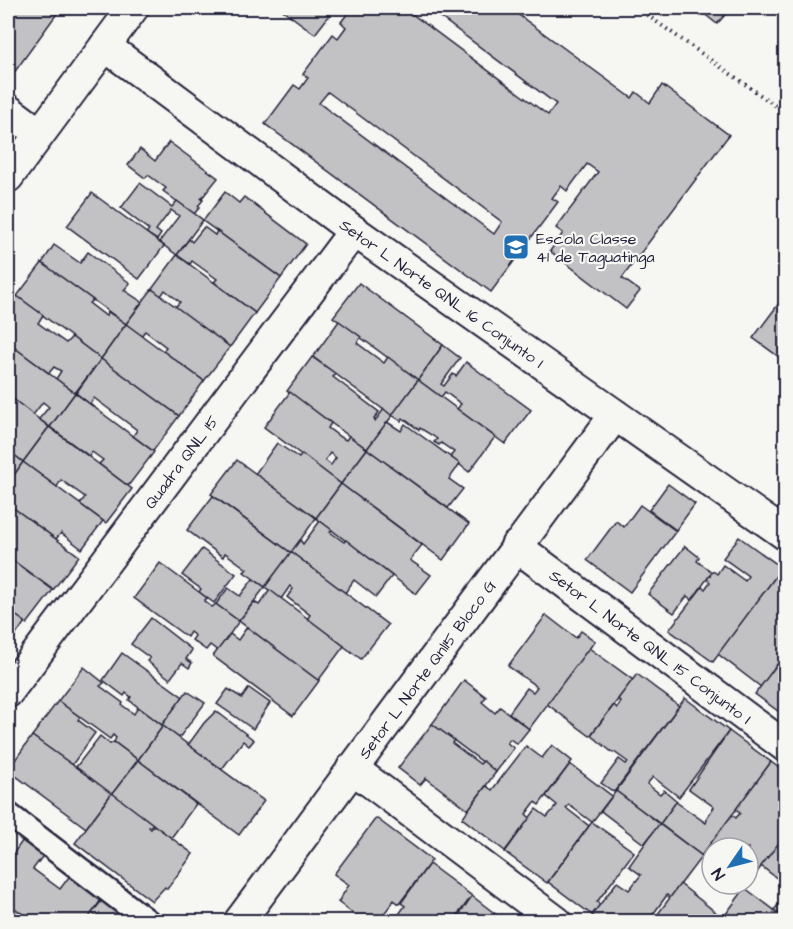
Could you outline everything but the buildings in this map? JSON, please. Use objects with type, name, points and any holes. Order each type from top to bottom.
[{"type":"street","points":[[8,177],[133,8]]},
{"type":"street","name":"Setor L Norte QNL 16 Conjunto I","points":[[105,46],[354,231],[786,535]]},
{"type":"street","points":[[8,110],[39,134]]},
{"type":"street","name":"Quadra QNL 15","points":[[8,692],[354,231]]},
{"type":"street","name":"Setor L Norte Qnl15 Bloco G","points":[[239,921],[615,415]]},
{"type":"street","name":"Setor L Norte QNL 15 Conjunto I","points":[[516,546],[786,747]]},
{"type":"street","points":[[352,768],[557,921]]},
{"type":"street","points":[[8,814],[149,921]]},
{"type":"path","points":[[637,8],[786,114]]},
{"type":"place","name":"Escola Classe 41 de Taguatinga","points":[[516,247]]}]
